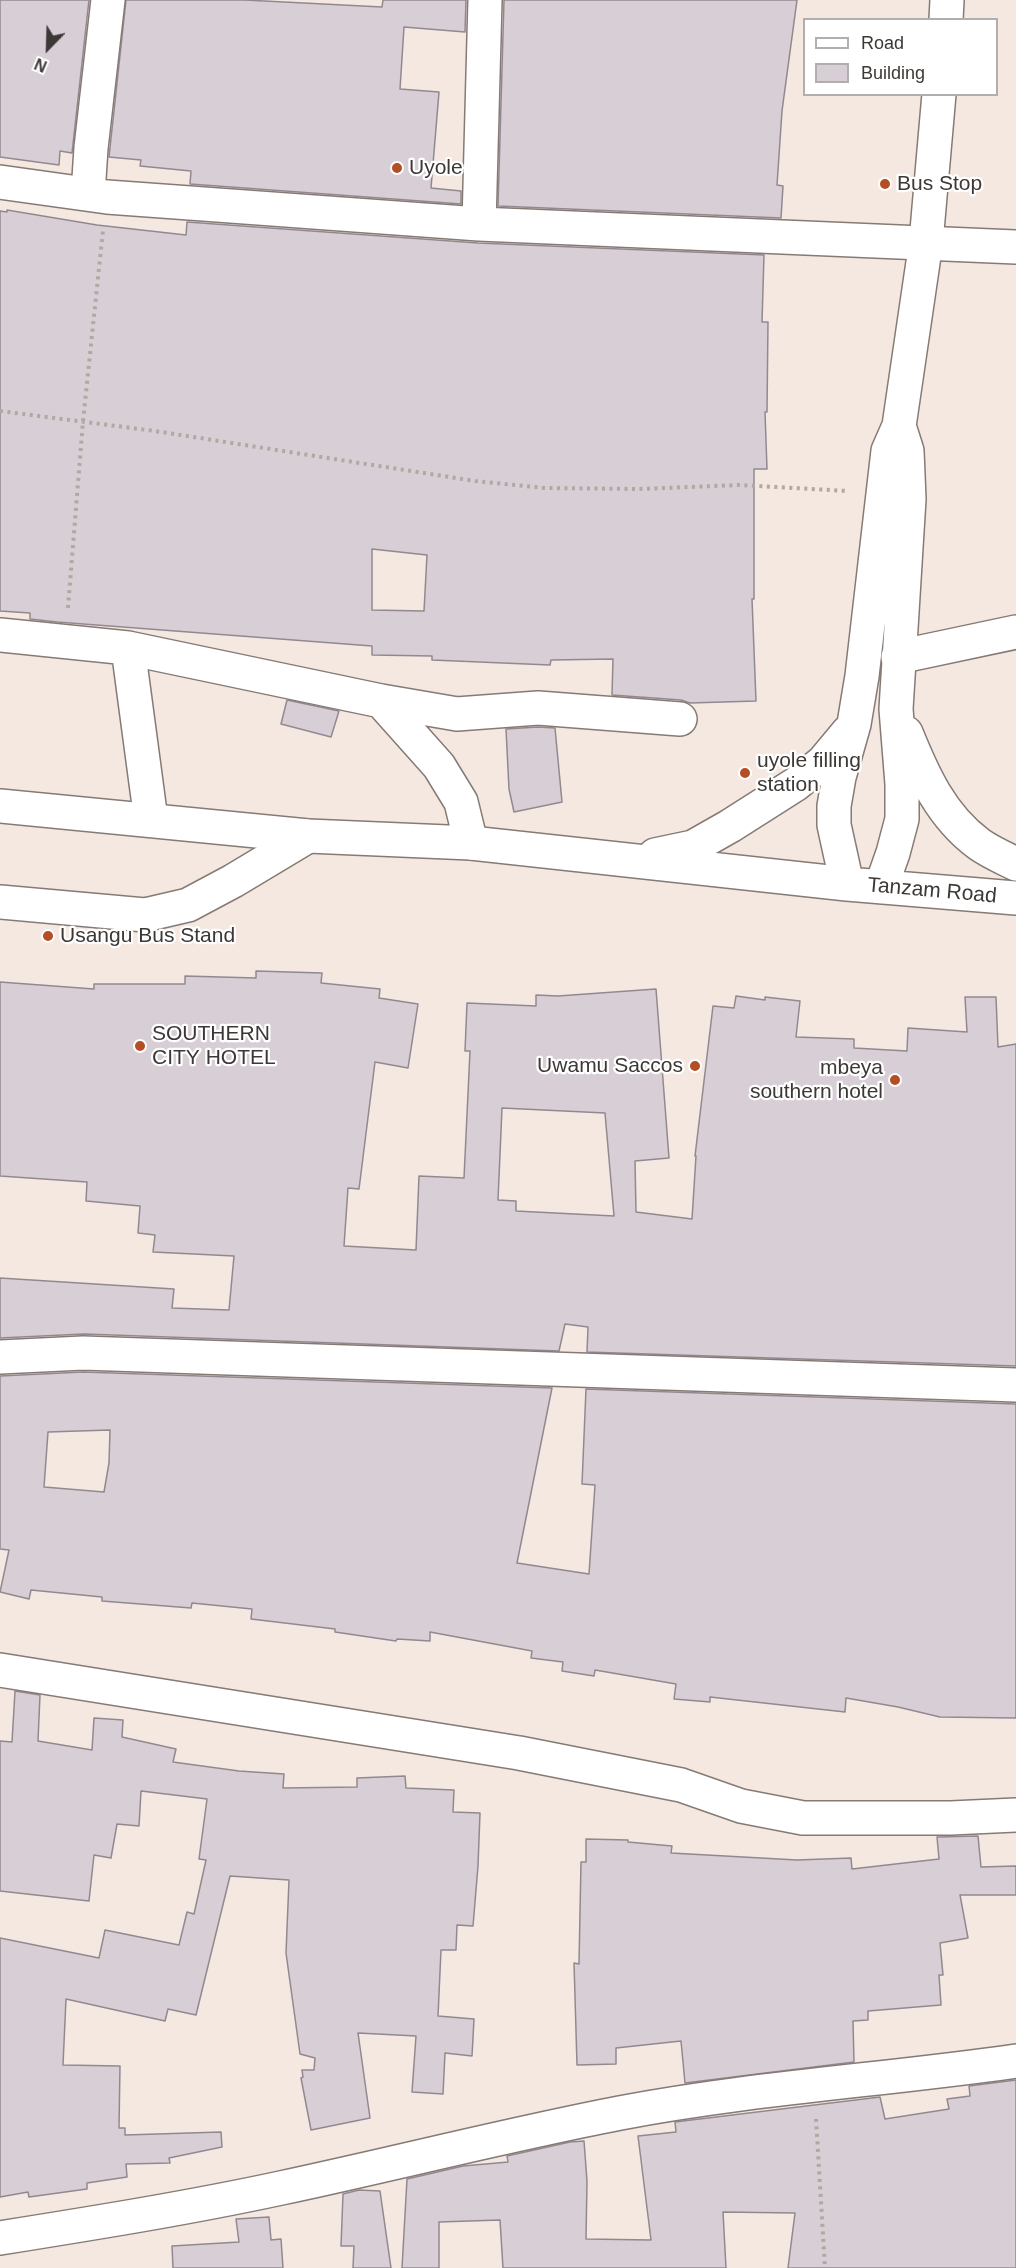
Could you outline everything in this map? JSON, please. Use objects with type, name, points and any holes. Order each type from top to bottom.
[{"type":"main road","points":[[97,196],[91,148],[108,0]]},
{"type":"main road","points":[[479,224],[485,0]]},
{"type":"main road","points":[[946,18],[947,0]]},
{"type":"main road","points":[[847,884],[834,825],[834,806],[839,777],[854,724],[862,676],[888,451],[899,426],[926,242],[939,96]]},
{"type":"main road","points":[[0,182],[97,196],[479,224],[1016,247]]},
{"type":"main road","points":[[881,887],[902,819],[902,784],[896,710],[909,499],[907,451],[899,426]]},
{"type":"main road","points":[[898,657],[1016,632]]},
{"type":"main road","points":[[0,635],[128,648],[381,701],[457,714],[538,708],[680,719]]},
{"type":"main road","points":[[128,648],[151,820]]},
{"type":"main road","points":[[381,701],[439,766],[460,801],[471,843]]},
{"type":"main road","points":[[896,710],[928,784],[945,812],[979,844],[1016,864]]},
{"type":"main road","points":[[630,860],[693,847],[730,826],[796,784],[823,762],[854,724]]},
{"type":"main road","name":"Tanzam Road","points":[[0,806],[308,836],[471,843],[847,884],[1016,898]]},
{"type":"main road","points":[[0,902],[145,915],[188,905],[308,836]]},
{"type":"main road","points":[[0,1357],[95,1353],[1016,1385]]},
{"type":"main road","points":[[0,1670],[519,1753],[681,1785],[741,1806],[803,1818],[951,1818],[1016,1815]]},
{"type":"main road","points":[[0,2238],[281,2188],[478,2142],[693,2100],[1016,2061]]},
{"type":"path","points":[[65,641],[84,421],[97,196]]},
{"type":"path","points":[[0,411],[84,421],[475,481],[544,488],[639,489],[739,484],[882,494]]},
{"type":"path","points":[[813,2084],[825,2268]]},
{"type":"building","points":[[0,0],[89,0],[72,153],[60,151],[59,165],[0,157]]},
{"type":"building","points":[[126,0],[245,0],[382,7],[383,0],[466,0],[465,32],[404,27],[400,89],[439,92],[431,188],[461,191],[461,204],[190,184],[191,171],[140,166],[141,160],[109,157]]},
{"type":"building","points":[[504,0],[797,0],[782,111],[777,185],[783,186],[781,218],[498,206]]},
{"type":"building","points":[[7,210],[97,225],[186,235],[187,222],[478,243],[764,255],[762,322],[768,322],[767,412],[765,412],[767,469],[754,469],[754,599],[752,599],[756,701],[690,703],[681,700],[612,695],[613,659],[551,660],[550,665],[432,660],[432,656],[372,655],[372,646],[57,622],[30,619],[30,613],[0,611],[0,211],[7,212]],"holes":[[[372,549],[427,555],[424,611],[372,610]]]},
{"type":"building","points":[[287,700],[339,711],[331,737],[281,724]]},
{"type":"building","points":[[555,728],[562,802],[514,812],[509,789],[506,729]]},
{"type":"building","points":[[256,971],[322,973],[321,983],[380,989],[379,998],[418,1004],[408,1068],[375,1062],[359,1189],[348,1188],[344,1246],[416,1250],[419,1176],[464,1178],[470,1051],[465,1051],[467,1003],[536,1006],[536,995],[558,996],[656,989],[669,1158],[635,1161],[636,1212],[692,1219],[695,1156],[713,1006],[734,1008],[736,996],[800,1001],[796,1037],[854,1039],[854,1048],[907,1051],[908,1028],[967,1032],[965,997],[996,997],[998,1047],[1016,1044],[1016,1366],[587,1352],[588,1327],[565,1324],[559,1351],[84,1334],[0,1338],[0,1278],[174,1289],[172,1308],[229,1310],[234,1256],[153,1252],[155,1235],[138,1233],[140,1206],[86,1201],[87,1182],[0,1176],[0,982],[94,989],[94,984],[185,984],[185,976],[256,978]],"holes":[[[502,1108],[605,1113],[614,1216],[516,1211],[516,1201],[498,1200]]]},
{"type":"building","points":[[83,1372],[552,1388],[517,1563],[589,1574],[595,1485],[582,1484],[586,1389],[1016,1404],[1016,1718],[940,1717],[846,1698],[845,1712],[710,1697],[710,1702],[674,1699],[676,1684],[595,1670],[594,1676],[562,1671],[563,1662],[531,1658],[532,1651],[430,1632],[430,1641],[397,1639],[396,1641],[335,1632],[335,1629],[251,1619],[252,1609],[192,1603],[191,1608],[102,1601],[102,1597],[31,1590],[29,1599],[0,1592],[9,1550],[0,1549],[0,1376]],"holes":[[[110,1430],[109,1463],[104,1492],[44,1487],[48,1432]]]},
{"type":"building","points":[[15,1691],[40,1695],[38,1741],[92,1750],[94,1718],[123,1720],[122,1737],[176,1749],[173,1762],[239,1771],[284,1774],[283,1788],[357,1787],[357,1778],[405,1776],[406,1788],[454,1790],[453,1812],[480,1813],[473,1926],[457,1925],[456,1950],[441,1950],[438,2016],[474,2019],[472,2056],[445,2053],[443,2094],[412,2092],[416,2036],[358,2033],[370,2118],[311,2130],[301,2078],[303,2077],[302,2070],[314,2070],[315,2058],[300,2054],[286,1953],[289,1880],[230,1876],[196,2015],[168,2009],[165,2021],[66,1999],[63,2065],[120,2066],[119,2128],[125,2128],[125,2135],[221,2132],[222,2147],[169,2158],[170,2163],[126,2164],[127,2177],[87,2183],[87,2189],[29,2197],[28,2192],[0,2197],[0,1938],[99,1958],[105,1930],[179,1945],[187,1912],[194,1914],[206,1860],[199,1859],[207,1799],[141,1791],[139,1826],[117,1824],[111,1858],[94,1855],[89,1901],[0,1891],[0,1741],[12,1742]]},
{"type":"building","points":[[978,1836],[981,1867],[1016,1866],[1016,1895],[960,1895],[968,1938],[940,1943],[943,1975],[939,1975],[941,2005],[868,2011],[868,2020],[853,2021],[854,2062],[685,2083],[681,2041],[616,2048],[616,2064],[577,2065],[574,1963],[579,1964],[581,1862],[586,1862],[586,1839],[628,1840],[628,1842],[672,1846],[671,1853],[797,1860],[851,1858],[852,1869],[939,1859],[937,1837]]},
{"type":"building","points":[[1016,2080],[1016,2268],[788,2268],[795,2213],[723,2212],[726,2268],[503,2268],[500,2220],[439,2222],[439,2268],[402,2268],[407,2179],[463,2166],[508,2162],[507,2156],[584,2141],[587,2181],[586,2239],[651,2240],[638,2136],[676,2132],[675,2122],[880,2097],[885,2119],[949,2109],[947,2099],[970,2096],[969,2086]]},
{"type":"building","points":[[359,2190],[380,2191],[391,2268],[353,2268],[354,2246],[341,2246],[343,2194]]},
{"type":"building","points":[[269,2217],[271,2240],[281,2239],[283,2268],[173,2268],[172,2246],[239,2242],[236,2219]]},
{"type":"place","name":"Uyole","points":[[397,168]]},
{"type":"place","name":"Bus Stop","points":[[885,184]]},
{"type":"place","name":"uyole filling station","points":[[745,773]]},
{"type":"place","name":"Usangu Bus Stand","points":[[48,936]]},
{"type":"place","name":"SOUTHERN CITY HOTEL","points":[[140,1046]]},
{"type":"place","name":"Uwamu Saccos","points":[[695,1066]]},
{"type":"place","name":"mbeya southern hotel","points":[[895,1080]]}]
